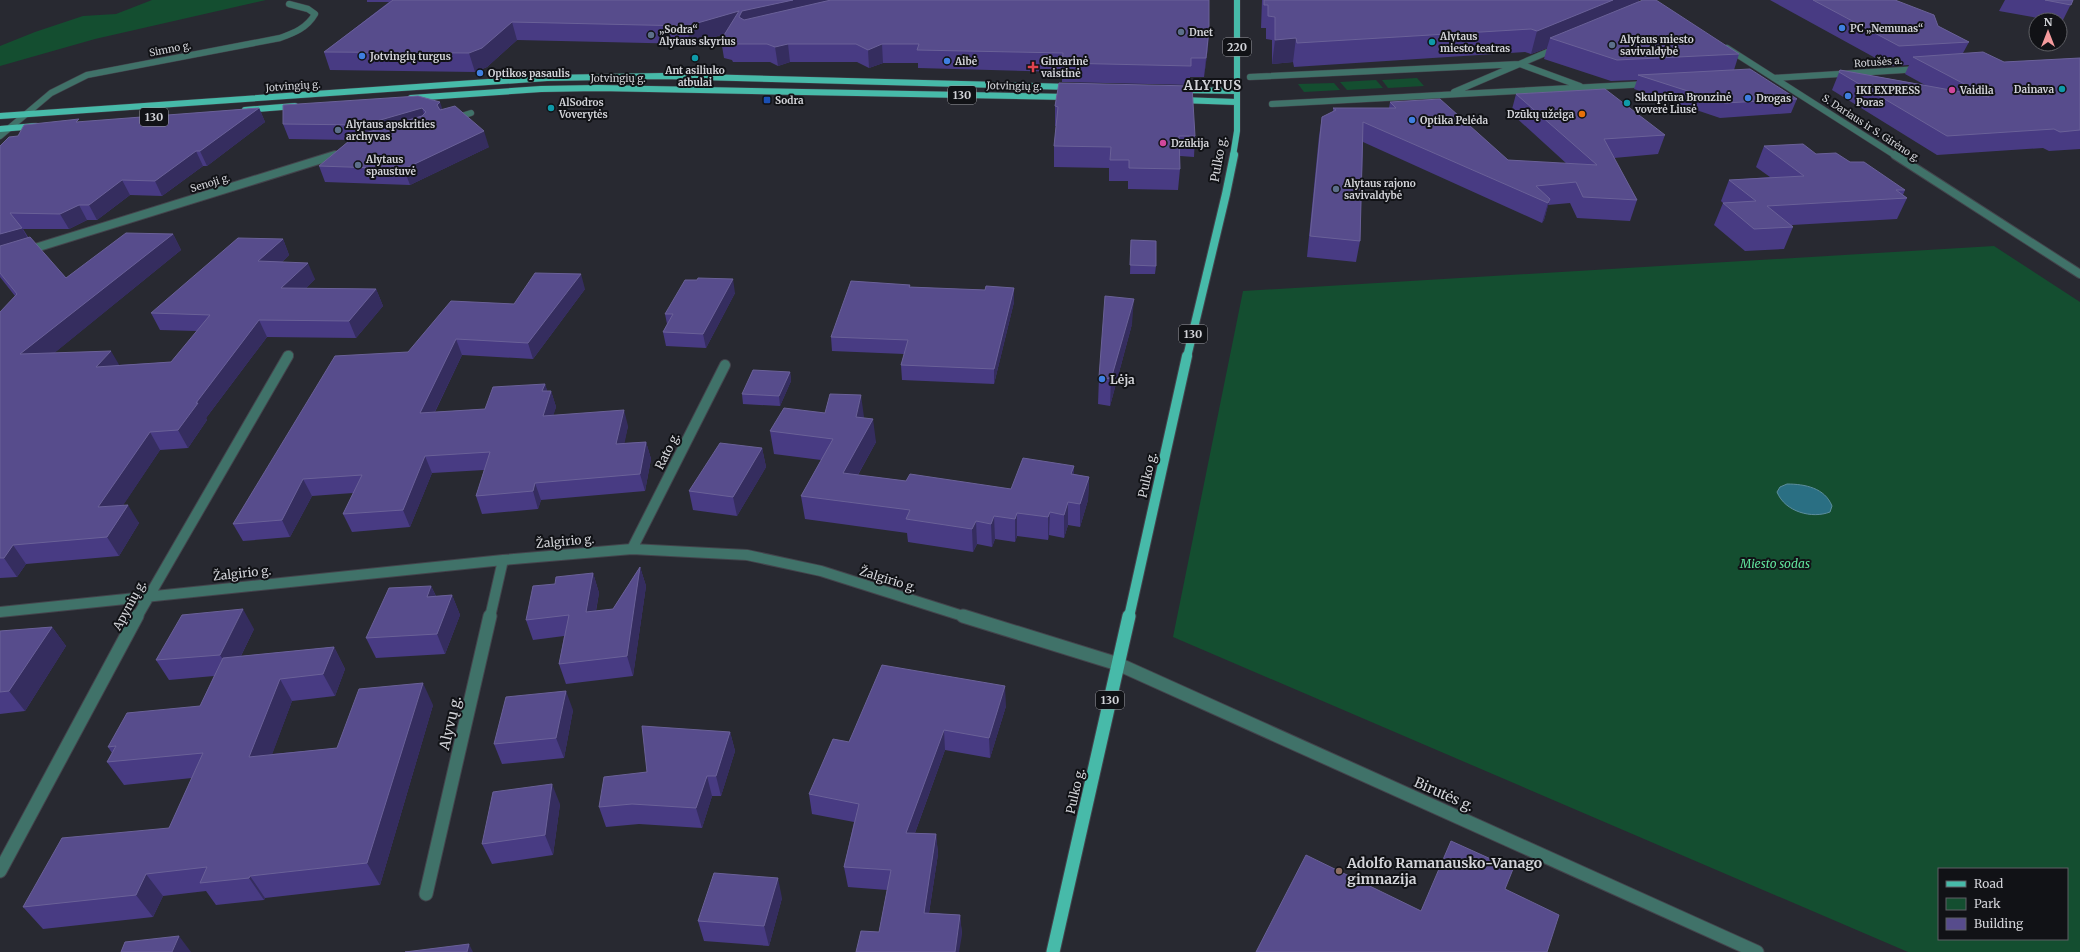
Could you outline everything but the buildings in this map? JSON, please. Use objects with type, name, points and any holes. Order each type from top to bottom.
[{"type":"main road","name":"Pulko g.","points":[[1053,952],[1210,256],[1222,214],[1234,153],[1237,131],[1237,0]]},
{"type":"main road","name":"Jotvingių g.","points":[[0,116],[547,78],[663,76],[1078,87]]},
{"type":"main road","points":[[878,93],[883,81]]},
{"type":"main road","name":"Jotvingių g.","points":[[406,98],[534,89],[598,88],[1078,98]]},
{"type":"main road","points":[[1171,90],[1236,96]]},
{"type":"main road","points":[[1172,100],[1236,96]]},
{"type":"main road","name":"Jotvingių g.","points":[[236,111],[299,106]]},
{"type":"main road","points":[[0,129],[40,126]]},
{"type":"street","name":"Simno g.","points":[[0,136],[48,92],[72,80],[87,75],[280,38],[300,29],[313,20],[315,14],[308,9],[289,4]]},
{"type":"street","name":"S. Dariaus ir S. Girėno g.","points":[[1719,43],[2080,274]]},
{"type":"street","points":[[1446,95],[1565,45]]},
{"type":"street","points":[[1250,77],[1520,64],[1584,87]]},
{"type":"street","name":"Rotušės a.","points":[[1774,78],[1925,69]]},
{"type":"street","points":[[1272,104],[1655,83]]},
{"type":"street","points":[[446,121],[471,113]]},
{"type":"street","name":"Senoji g.","points":[[0,259],[350,150]]},
{"type":"street","name":"Apynių g.","points":[[0,871],[148,596],[289,355]]},
{"type":"street","name":"Rato g.","points":[[632,549],[725,365]]},
{"type":"street","name":"Žalgirio g.","points":[[0,612],[503,560],[632,549],[747,555],[820,571],[1069,650],[1118,664]]},
{"type":"street","name":"Alyvų g.","points":[[426,894],[503,560]]},
{"type":"street","name":"Birutės g.","points":[[1118,664],[1757,952]]},
{"type":"green space","points":[[152,0],[266,0],[95,39],[0,66],[0,46],[35,32],[83,16],[116,14]]},
{"type":"green space","points":[[1417,78],[1424,86],[1388,88],[1382,80]]},
{"type":"green space","points":[[1376,80],[1383,88],[1347,90],[1340,82]]},
{"type":"green space","points":[[1334,83],[1340,90],[1304,92],[1298,84]]},
{"type":"green space","name":"Miesto sodas","points":[[1994,246],[2080,302],[2080,952],[1908,952],[1173,637],[1243,291]]},
{"type":"water","points":[[1787,484],[1807,486],[1819,491],[1829,500],[1832,506],[1830,512],[1815,515],[1807,514],[1786,505],[1777,492],[1780,487]]},
{"type":"place","name":"PC „Nemunas“","points":[[1842,28]]},
{"type":"place","name":"Dnet","points":[[1181,32]]},
{"type":"place","name":"„Sodra“ Alytaus skyrius","points":[[651,35]]},
{"type":"place","name":"Alytaus miesto teatras","points":[[1432,42]]},
{"type":"place","name":"Alytaus miesto savivaldybė","points":[[1612,45]]},
{"type":"place","name":"Jotvingių turgus","points":[[362,56]]},
{"type":"place","name":"Ant asiliuko atbulai","points":[[695,58]]},
{"type":"place","name":"Aibė","points":[[947,61]]},
{"type":"place","name":"Gintarinė vaistinė","points":[[1033,67]]},
{"type":"place","name":"Optikos pasaulis","points":[[480,73]]},
{"type":"place","name":"Dainava","points":[[2062,89]]},
{"type":"place","name":"Vaidila","points":[[1952,90]]},
{"type":"place","name":"IKI EXPRESS Poras","points":[[1848,96]]},
{"type":"place","name":"Drogas","points":[[1748,98]]},
{"type":"place","name":"Sodra","points":[[767,100]]},
{"type":"place","name":"Skulptūra Bronzinė voverė Liusė","points":[[1627,103]]},
{"type":"place","name":"AlSodros Voverytės","points":[[551,108]]},
{"type":"place","name":"Dzūkų užeiga","points":[[1582,114]]},
{"type":"place","name":"Optika Pelėda","points":[[1412,120]]},
{"type":"place","name":"Alytaus apskrities archyvas","points":[[338,130]]},
{"type":"place","name":"Dzūkija","points":[[1163,143]]},
{"type":"place","name":"Alytaus spaustuvė","points":[[358,165]]},
{"type":"place","name":"Alytaus rajono savivaldybė","points":[[1336,189]]},
{"type":"place","name":"Lėja","points":[[1102,379]]},
{"type":"place","name":"Adolfo Ramanausko-Vanago gimnazija","points":[[1339,871]]},
{"type":"district","name":"ALYTUS","points":[[1213,85]]}]
